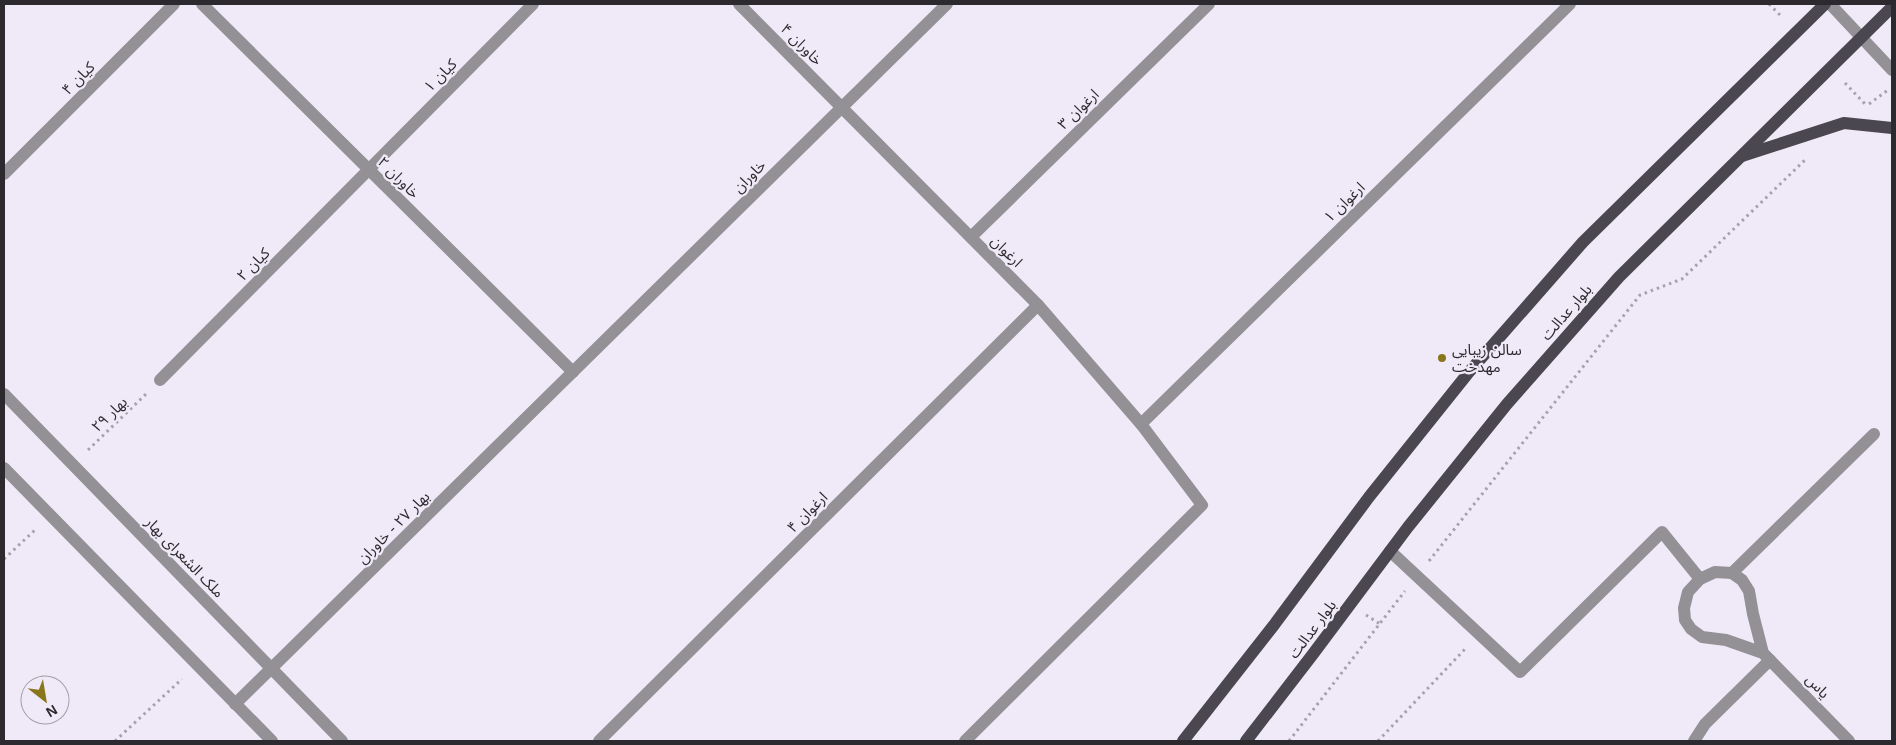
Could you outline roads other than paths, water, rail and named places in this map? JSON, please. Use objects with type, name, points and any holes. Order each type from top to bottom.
[{"type":"main road","points":[[1183,741],[1369,497],[1469,372],[1583,242],[1825,4]]},
{"type":"main road","name":"بلوار عدالت","points":[[1246,741],[1390,551],[1507,404],[1619,276],[1892,8]]},
{"type":"main road","points":[[1739,157],[1844,123],[1892,128]]},
{"type":"street","name":"کیان ۴","points":[[4,174],[174,4]]},
{"type":"street","name":"خاوران ۲","points":[[202,4],[573,372]]},
{"type":"street","name":"کیان ۱","points":[[369,170],[534,4]]},
{"type":"street","name":"خاوران ۴","points":[[739,4],[842,107]]},
{"type":"street","name":"خاوران","points":[[573,372],[947,4]]},
{"type":"street","name":"ارغوان ۳","points":[[971,237],[1208,4]]},
{"type":"street","name":"ارغوان ۱","points":[[1141,424],[1570,4]]},
{"type":"street","points":[[1830,4],[1892,70]]},
{"type":"street","points":[[1888,4],[1892,8]]},
{"type":"street","name":"ارغوان","points":[[842,107],[1038,305],[1141,424],[1202,505],[965,741]]},
{"type":"street","name":"کیان ۲","points":[[160,380],[369,170]]},
{"type":"street","name":"ارغوان ۴","points":[[599,741],[1038,305]]},
{"type":"street","name":"بهار ۲۷ - خاوران","points":[[235,704],[573,372]]},
{"type":"street","name":"ملک الشعرای بهار","points":[[4,394],[342,741]]},
{"type":"street","points":[[1732,573],[1874,434]]},
{"type":"street","points":[[4,468],[272,741]]},
{"type":"street","points":[[1390,551],[1520,672],[1662,532],[1700,579]]},
{"type":"street","points":[[1715,572],[1732,573],[1742,580],[1749,591],[1753,614],[1767,656],[1726,640],[1702,636],[1691,629],[1685,620],[1684,608],[1688,592],[1700,579],[1715,572]]},
{"type":"street","points":[[1694,741],[1705,724],[1767,656]]},
{"type":"street","name":"یاس","points":[[1767,656],[1849,741]]},
{"type":"place","name":"سالن زیبایی مهدخت","points":[[1442,358]]}]
